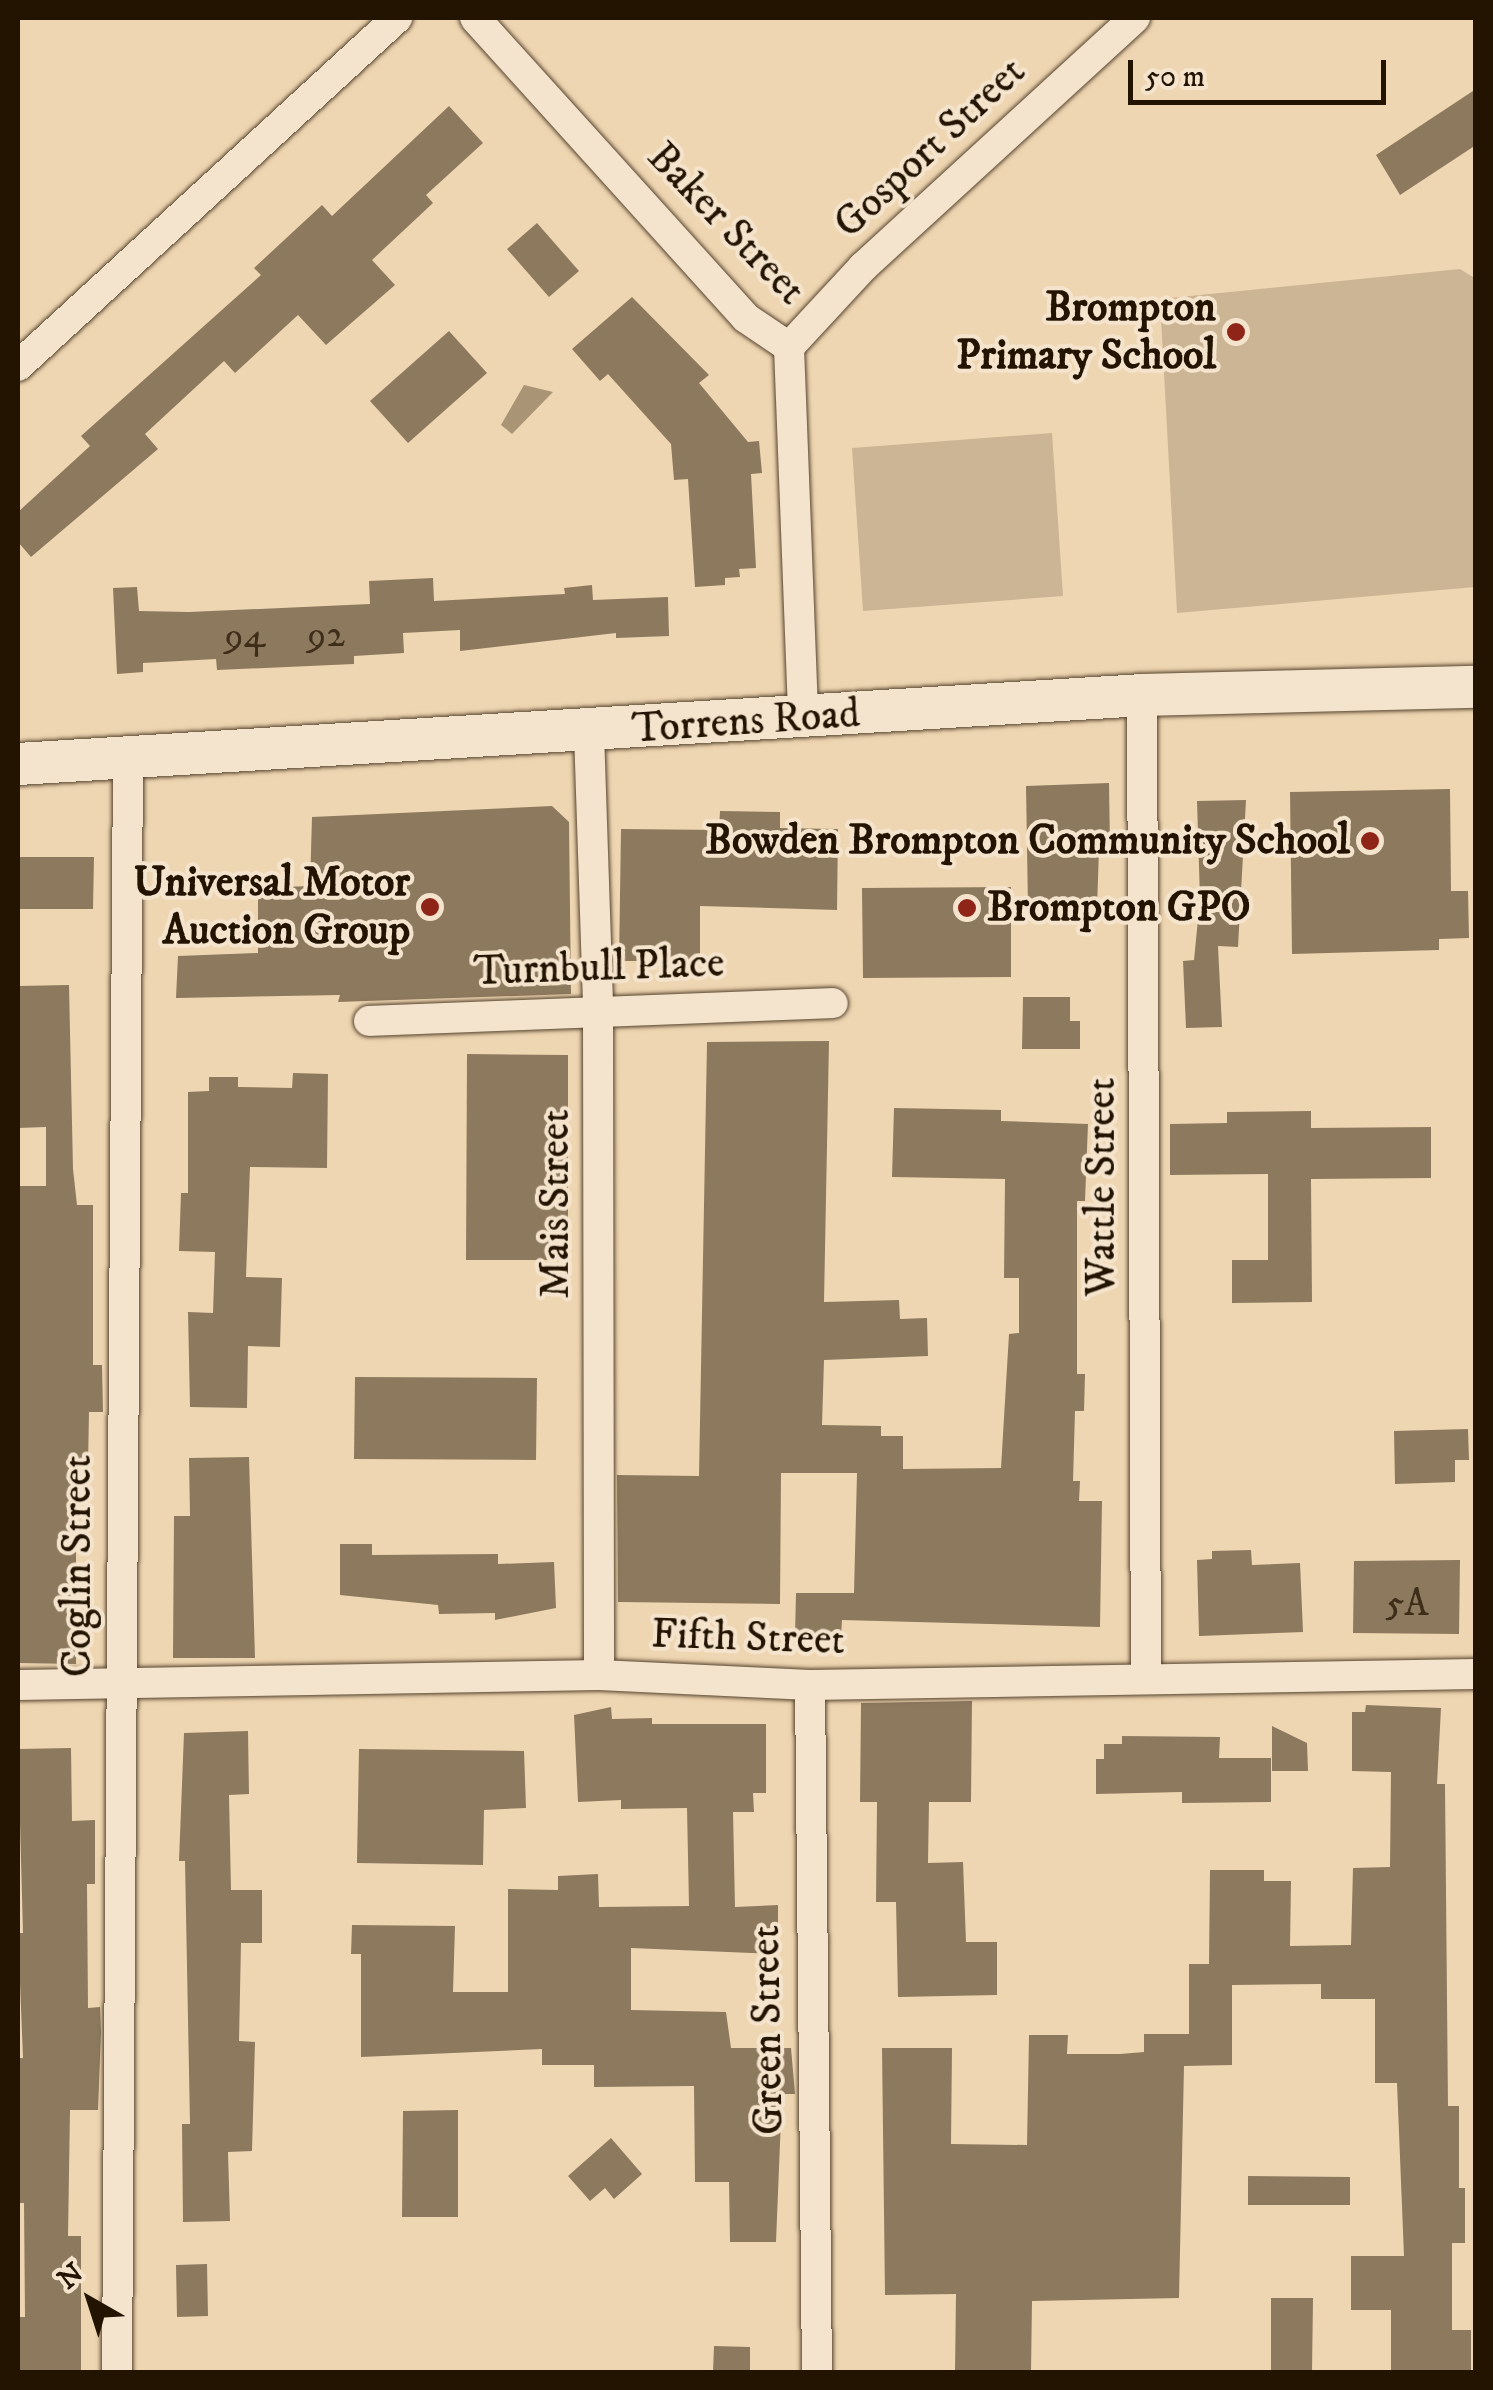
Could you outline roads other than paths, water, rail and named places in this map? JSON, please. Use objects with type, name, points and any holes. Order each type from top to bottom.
[{"type":"main road","name":"Torrens Road","points":[[18,764],[128,761],[1142,695],[1476,687]]},
{"type":"street","points":[[18,366],[397,18]]},
{"type":"street","name":"Baker Street","points":[[476,18],[746,318],[789,347],[803,718]]},
{"type":"street","name":"Gosport Street","points":[[789,347],[863,267],[1135,18]]},
{"type":"street","name":"Wattle Street","points":[[1142,695],[1146,1680]]},
{"type":"street","name":"Mais Street","points":[[589,732],[598,1010],[599,1676]]},
{"type":"street","name":"Coglin Street","points":[[117,2372],[128,761]]},
{"type":"street","name":"Turnbull Place","points":[[370,1021],[833,1003]]},
{"type":"street","name":"Fifth Street","points":[[18,1685],[599,1676],[810,1685],[1476,1674]]},
{"type":"street","name":"Green Street","points":[[810,1685],[817,2372]]},
{"type":"place","name":"Brompton Primary School","points":[[1236,332]]},
{"type":"place","name":"Bowden Brompton Community School","points":[[1370,841]]},
{"type":"place","name":"Universal Motor Auction Group","points":[[430,907]]},
{"type":"place","name":"Brompton GPO","points":[[967,908]]}]
